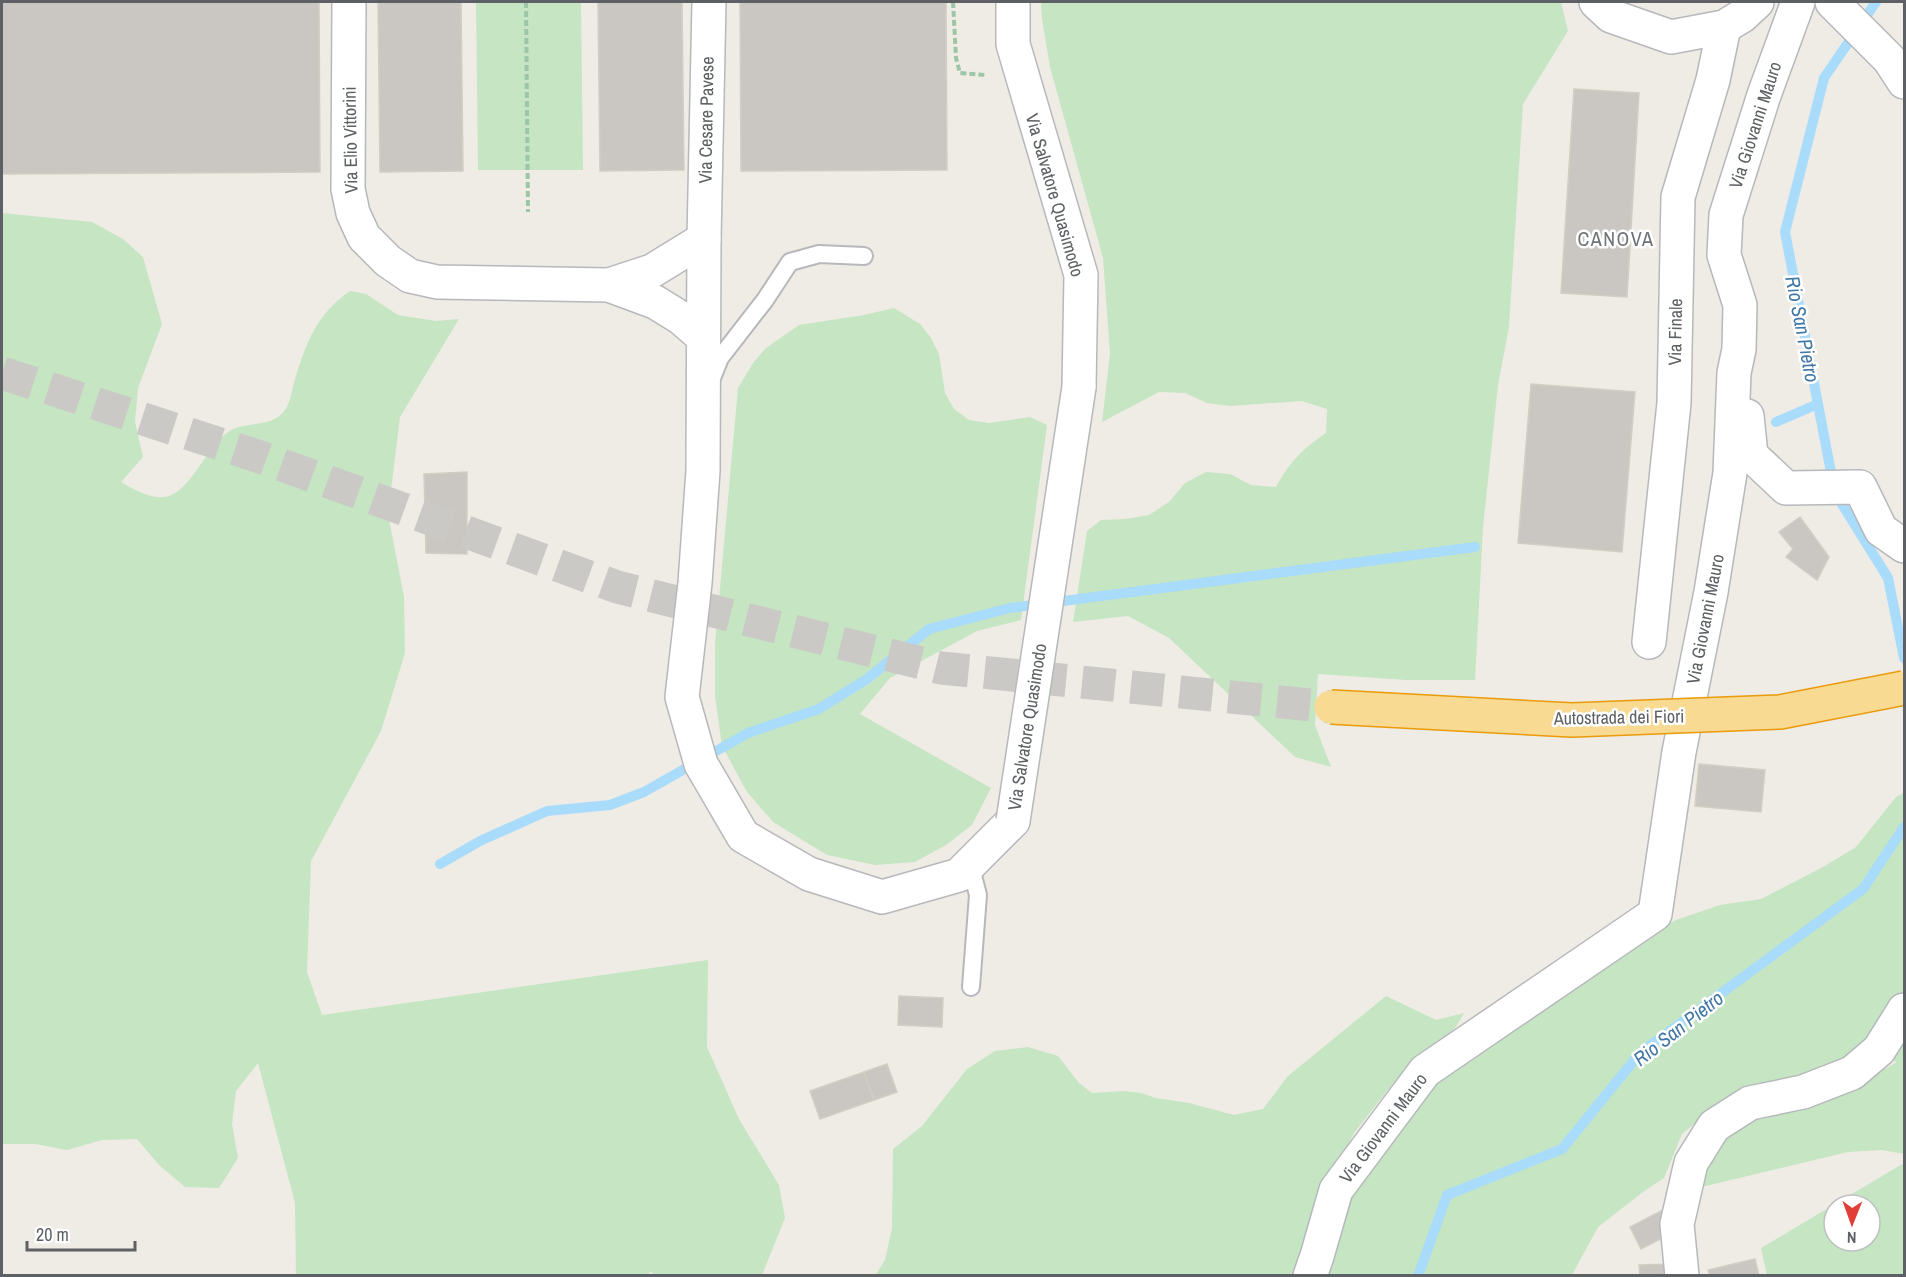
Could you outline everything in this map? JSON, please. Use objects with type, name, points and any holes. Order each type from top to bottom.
[{"type":"highway","name":"Autostrada dei Fiori","points":[[1331,708],[1572,720],[1780,712],[1905,688]]},
{"type":"street","name":"Via Elio Vittorini","points":[[349,2],[348,189],[353,213],[364,237],[388,261],[410,276],[437,282],[609,285]]},
{"type":"street","name":"Via Cesare Pavese","points":[[703,337],[708,2]]},
{"type":"street","name":"Via Salvatore Quasimodo","points":[[703,337],[703,471],[695,583],[682,697],[701,764],[743,836],[809,874],[882,897],[959,875],[1013,821],[1079,387],[1081,275],[1013,44],[1013,2]]},
{"type":"street","points":[[1596,2],[1611,16],[1671,37],[1724,27],[1742,16],[1756,2]]},
{"type":"street","name":"Via Giovanni Mauro","points":[[1310,1275],[1336,1190],[1425,1071],[1654,914],[1679,752],[1711,592],[1730,473],[1734,373],[1740,349],[1740,306],[1724,255],[1726,215],[1764,95],[1798,2]]},
{"type":"street","points":[[1832,2],[1897,71]]},
{"type":"street","name":"Via Finale","points":[[1649,642],[1674,403],[1678,196],[1713,80],[1724,27]]},
{"type":"street","points":[[609,285],[652,272],[704,239]]},
{"type":"street","points":[[609,285],[655,302],[681,318],[703,337]]},
{"type":"street","points":[[1740,349],[1746,375],[1747,425],[1751,455],[1786,488],[1860,487],[1881,530],[1905,546]]},
{"type":"street","points":[[1682,1275],[1677,1224],[1691,1163],[1714,1126],[1750,1103],[1803,1092],[1852,1073],[1879,1050],[1905,1010]]},
{"type":"lane","points":[[703,398],[720,358],[765,300],[790,262],[819,254],[864,256]]},
{"type":"lane","points":[[970,864],[978,895],[971,987]]},
{"type":"path","points":[[526,2],[528,212]]},
{"type":"path","points":[[953,2],[956,58],[960,73],[996,76],[1022,74]]},
{"type":"green space","points":[[476,2],[581,2],[583,170],[478,170]]},
{"type":"green space","points":[[1041,2],[1561,2],[1568,31],[1523,104],[1509,327],[1498,385],[1483,528],[1475,680],[1406,680],[1318,674],[1315,725],[1331,767],[1295,757],[1169,638],[1128,616],[1073,622],[1087,531],[1101,520],[1149,515],[1169,502],[1185,483],[1206,472],[1230,474],[1251,485],[1276,487],[1297,457],[1326,433],[1327,409],[1302,401],[1230,406],[1207,403],[1185,393],[1159,392],[1102,422],[1110,354],[1103,258],[1050,67]]},
{"type":"green space","points":[[2,213],[92,222],[123,239],[143,257],[162,324],[138,388],[135,422],[143,457],[121,482],[152,496],[172,495],[181,489],[218,441],[231,430],[267,422],[280,416],[289,403],[299,365],[314,330],[338,300],[350,291],[366,294],[398,315],[436,321],[459,319],[400,417],[388,514],[404,597],[405,653],[381,731],[311,861],[307,972],[322,1015],[708,960],[707,1047],[739,1119],[779,1185],[785,1218],[762,1275],[654,1276],[651,1271],[646,1276],[296,1275],[295,1203],[258,1063],[236,1091],[232,1124],[238,1158],[219,1188],[185,1187],[159,1165],[137,1139],[102,1140],[67,1150],[35,1144],[2,1144]]},
{"type":"green space","points":[[894,308],[920,324],[931,338],[939,354],[945,393],[954,409],[969,420],[989,423],[1030,417],[1047,425],[1021,620],[977,631],[890,678],[860,714],[991,788],[972,825],[946,845],[915,862],[875,865],[827,855],[773,822],[747,792],[722,746],[715,696],[715,644],[738,388],[753,363],[766,348],[799,325]]},
{"type":"green space","points":[[1904,793],[1904,1154],[1882,1150],[1848,1152],[1693,1189],[1714,1145],[1740,1124],[1823,1099],[1897,1062],[1865,1049],[1838,1069],[1711,1110],[1682,1134],[1664,1178],[1598,1227],[1572,1275],[1325,1276],[1357,1172],[1422,1094],[1646,937],[1676,920],[1720,905],[1761,899],[1856,847],[1896,797]]},
{"type":"green space","points":[[1386,996],[1436,1020],[1464,1013],[1456,1027],[1421,1056],[1386,1092],[1354,1133],[1336,1167],[1299,1275],[875,1276],[885,1260],[892,1228],[893,1149],[922,1126],[967,1069],[995,1051],[1028,1047],[1058,1056],[1079,1083],[1092,1093],[1124,1091],[1141,1093],[1234,1115],[1263,1109],[1288,1076]]},
{"type":"green space","points":[[1904,1163],[1904,1275],[1767,1275],[1761,1248],[1822,1212],[1822,1253],[1882,1253],[1882,1193],[1854,1193]]},
{"type":"building","points":[[2,2],[319,2],[320,172],[2,174]]},
{"type":"building","points":[[378,2],[461,2],[463,171],[380,172]]},
{"type":"building","points":[[598,2],[682,2],[684,170],[600,171]]},
{"type":"building","points":[[740,2],[946,2],[947,170],[741,171]]},
{"type":"building","points":[[1574,89],[1639,93],[1627,297],[1561,293]]},
{"type":"building","points":[[1531,384],[1635,392],[1622,552],[1518,543]]},
{"type":"building","points":[[467,472],[467,554],[426,553],[424,474]]},
{"type":"building","points":[[1800,517],[1829,557],[1817,580],[1786,557],[1793,549],[1779,532]]},
{"type":"building","points":[[1699,764],[1765,770],[1761,812],[1695,806]]},
{"type":"building","points":[[899,996],[943,998],[942,1027],[898,1025]]},
{"type":"building","points":[[887,1064],[897,1092],[874,1100],[864,1072]]},
{"type":"building","points":[[864,1072],[874,1100],[820,1119],[810,1091]]},
{"type":"building","points":[[1665,1209],[1668,1235],[1641,1249],[1630,1227]]},
{"type":"building","points":[[1755,1259],[1759,1276],[1710,1276],[1708,1270]]},
{"type":"building","points":[[1671,1264],[1672,1276],[1640,1276],[1639,1265]]},
{"type":"waterway","name":"Rio San Pietro","points":[[1876,2],[1824,78],[1785,232],[1835,493],[1888,578],[1904,658]]},
{"type":"waterway","points":[[1776,422],[1818,404]]},
{"type":"waterway","points":[[440,864],[480,841],[547,811],[610,805],[644,792],[748,733],[819,709],[867,679],[929,629],[1010,608],[1475,547]]},
{"type":"waterway","name":"Rio San Pietro","points":[[1418,1276],[1447,1195],[1562,1149],[1640,1053],[1863,889],[1904,827]]},
{"type":"tunnel","points":[[2,373],[260,457],[617,587],[941,668],[1331,707]]},
{"type":"district","name":"CANOVA","points":[[1616,238]]}]
